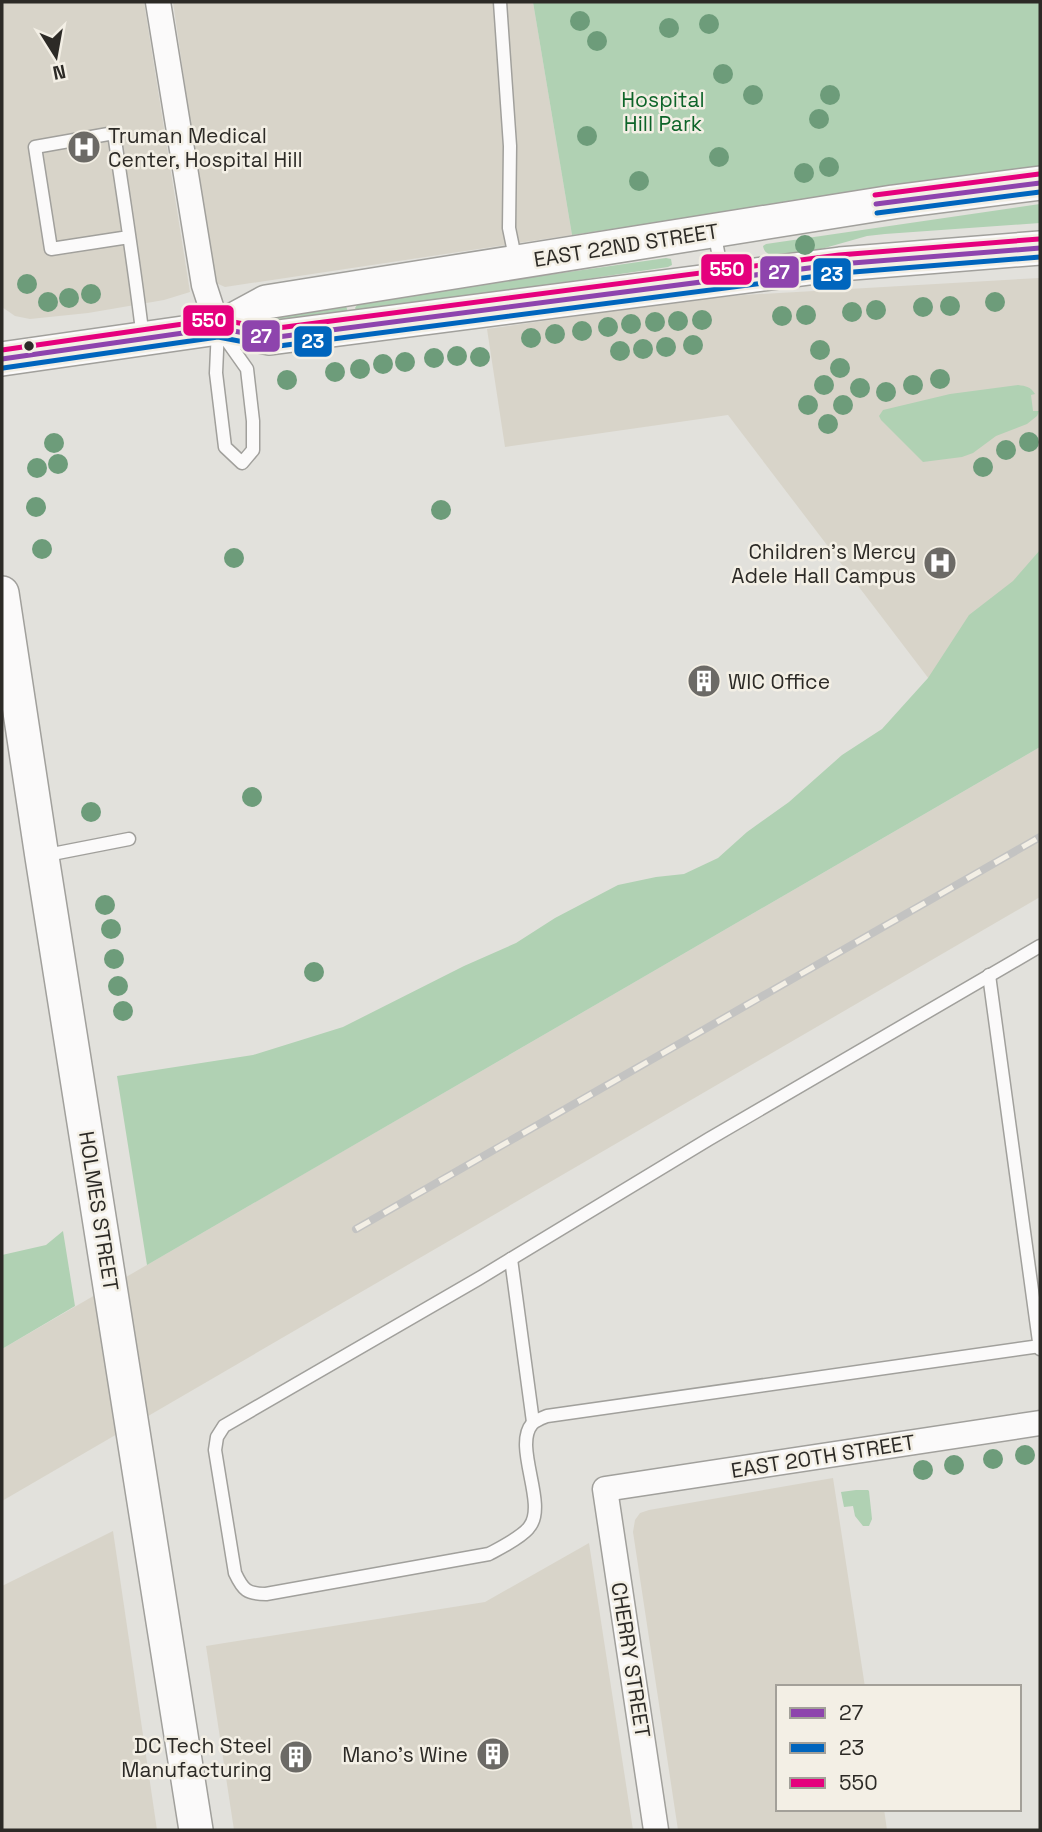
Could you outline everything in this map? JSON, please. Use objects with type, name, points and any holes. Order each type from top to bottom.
[{"type":"main road","name":"EAST 22ND STREET","points":[[218,328],[266,302],[893,202],[1040,183]]},
{"type":"main road","name":"EAST 22ND STREET","points":[[2,359],[218,328],[270,338],[840,264],[1040,248]]},
{"type":"main road","name":"HOLMES STREET","points":[[2,593],[196,1830]]},
{"type":"street","points":[[158,2],[204,285],[218,328]]},
{"type":"street","name":"EAST 20TH STREET","points":[[606,1489],[1040,1423]]},
{"type":"street","name":"CHERRY STREET","points":[[606,1489],[656,1830]]},
{"type":"lane","points":[[500,2],[510,146],[509,228],[516,262]]},
{"type":"lane","points":[[129,237],[51,249],[34,147],[114,133],[129,237],[143,339]]},
{"type":"lane","points":[[713,230],[723,279]]},
{"type":"lane","points":[[218,328],[247,369],[253,421],[253,450],[242,463],[226,446],[216,373],[218,328]]},
{"type":"lane","points":[[42,856],[129,839]]},
{"type":"lane","points":[[511,1259],[533,1422],[526,1435],[535,1513],[530,1527],[507,1545],[489,1554],[266,1594],[253,1594],[242,1587],[235,1573],[215,1450],[217,1437],[224,1426],[1040,946]]},
{"type":"lane","points":[[533,1422],[547,1416],[1040,1347],[989,975]]},
{"type":"shaded area","name":"Truman Medical Center, Hospital Hill","points":[[2,2],[144,2],[190,292],[164,300],[88,313],[30,319],[15,316],[2,307]]},
{"type":"shaded area","points":[[173,2],[533,2],[572,235],[225,287],[216,283],[212,274]]},
{"type":"shaded area","name":"Children's Mercy Adele Hall Campus","points":[[1039,278],[1040,679],[964,725],[728,415],[505,447],[487,329],[690,300],[744,295]]},
{"type":"shaded area","points":[[1040,747],[1040,897],[2,1501],[2,1349]]},
{"type":"shaded area","points":[[833,1478],[865,1685],[776,1685],[776,1811],[884,1811],[887,1830],[678,1830],[633,1532],[635,1520],[640,1513]]},
{"type":"shaded area","points":[[113,1531],[157,1830],[2,1830],[2,1586]]},
{"type":"shaded area","points":[[589,1543],[633,1830],[234,1830],[206,1646],[485,1602]]},
{"type":"green space","name":"Hospital Hill Park","points":[[533,2],[1040,2],[1040,166],[572,235]]},
{"type":"green space","points":[[1040,204],[1040,223],[867,236],[807,253],[771,255],[763,246],[766,244]]},
{"type":"green space","points":[[671,259],[672,265],[668,267],[360,312],[355,308],[359,302]]},
{"type":"green space","points":[[346,306],[348,312],[262,327],[259,317]]},
{"type":"green space","points":[[1018,385],[1028,387],[1035,394],[1031,395],[1033,411],[1039,411],[1037,416],[1027,424],[996,436],[973,453],[962,457],[923,462],[879,416],[883,410],[950,394]]},
{"type":"green space","points":[[1040,550],[1040,747],[147,1265],[117,1076],[253,1055],[343,1027],[516,943],[555,918],[618,885],[684,874],[718,858],[747,832],[789,802],[842,755],[882,729],[928,678],[969,615],[1013,581]]},
{"type":"green space","points":[[63,1231],[75,1306],[2,1349],[2,1255],[46,1245]]},
{"type":"green space","points":[[869,1491],[872,1519],[869,1526],[863,1526],[855,1516],[853,1506],[844,1507],[841,1492]]},
{"type":"railway","points":[[356,1229],[1040,837]]},
{"type":"transit line","name":"550","points":[[875,195],[1039,174]]},
{"type":"transit line","name":"27","points":[[876,204],[1040,183]]},
{"type":"transit line","name":"23","points":[[877,213],[1040,192]]},
{"type":"transit line","name":"550","points":[[2,350],[218,319],[270,329],[839,255],[1039,239]]},
{"type":"transit line","name":"27","points":[[2,359],[218,328],[270,338],[840,264],[1040,248]]},
{"type":"transit line","name":"23","points":[[3,368],[218,337],[271,347],[841,273],[1040,257]]},
{"type":"place","name":"Truman Medical Center, Hospital Hill","points":[[84,147]]},
{"type":"place","name":"Children's Mercy Adele Hall Campus","points":[[940,563]]},
{"type":"place","name":"WIC Office","points":[[704,681]]},
{"type":"place","name":"Mano's Wine","points":[[493,1754]]},
{"type":"place","name":"DC Tech Steel Manufacturing","points":[[296,1757]]}]
